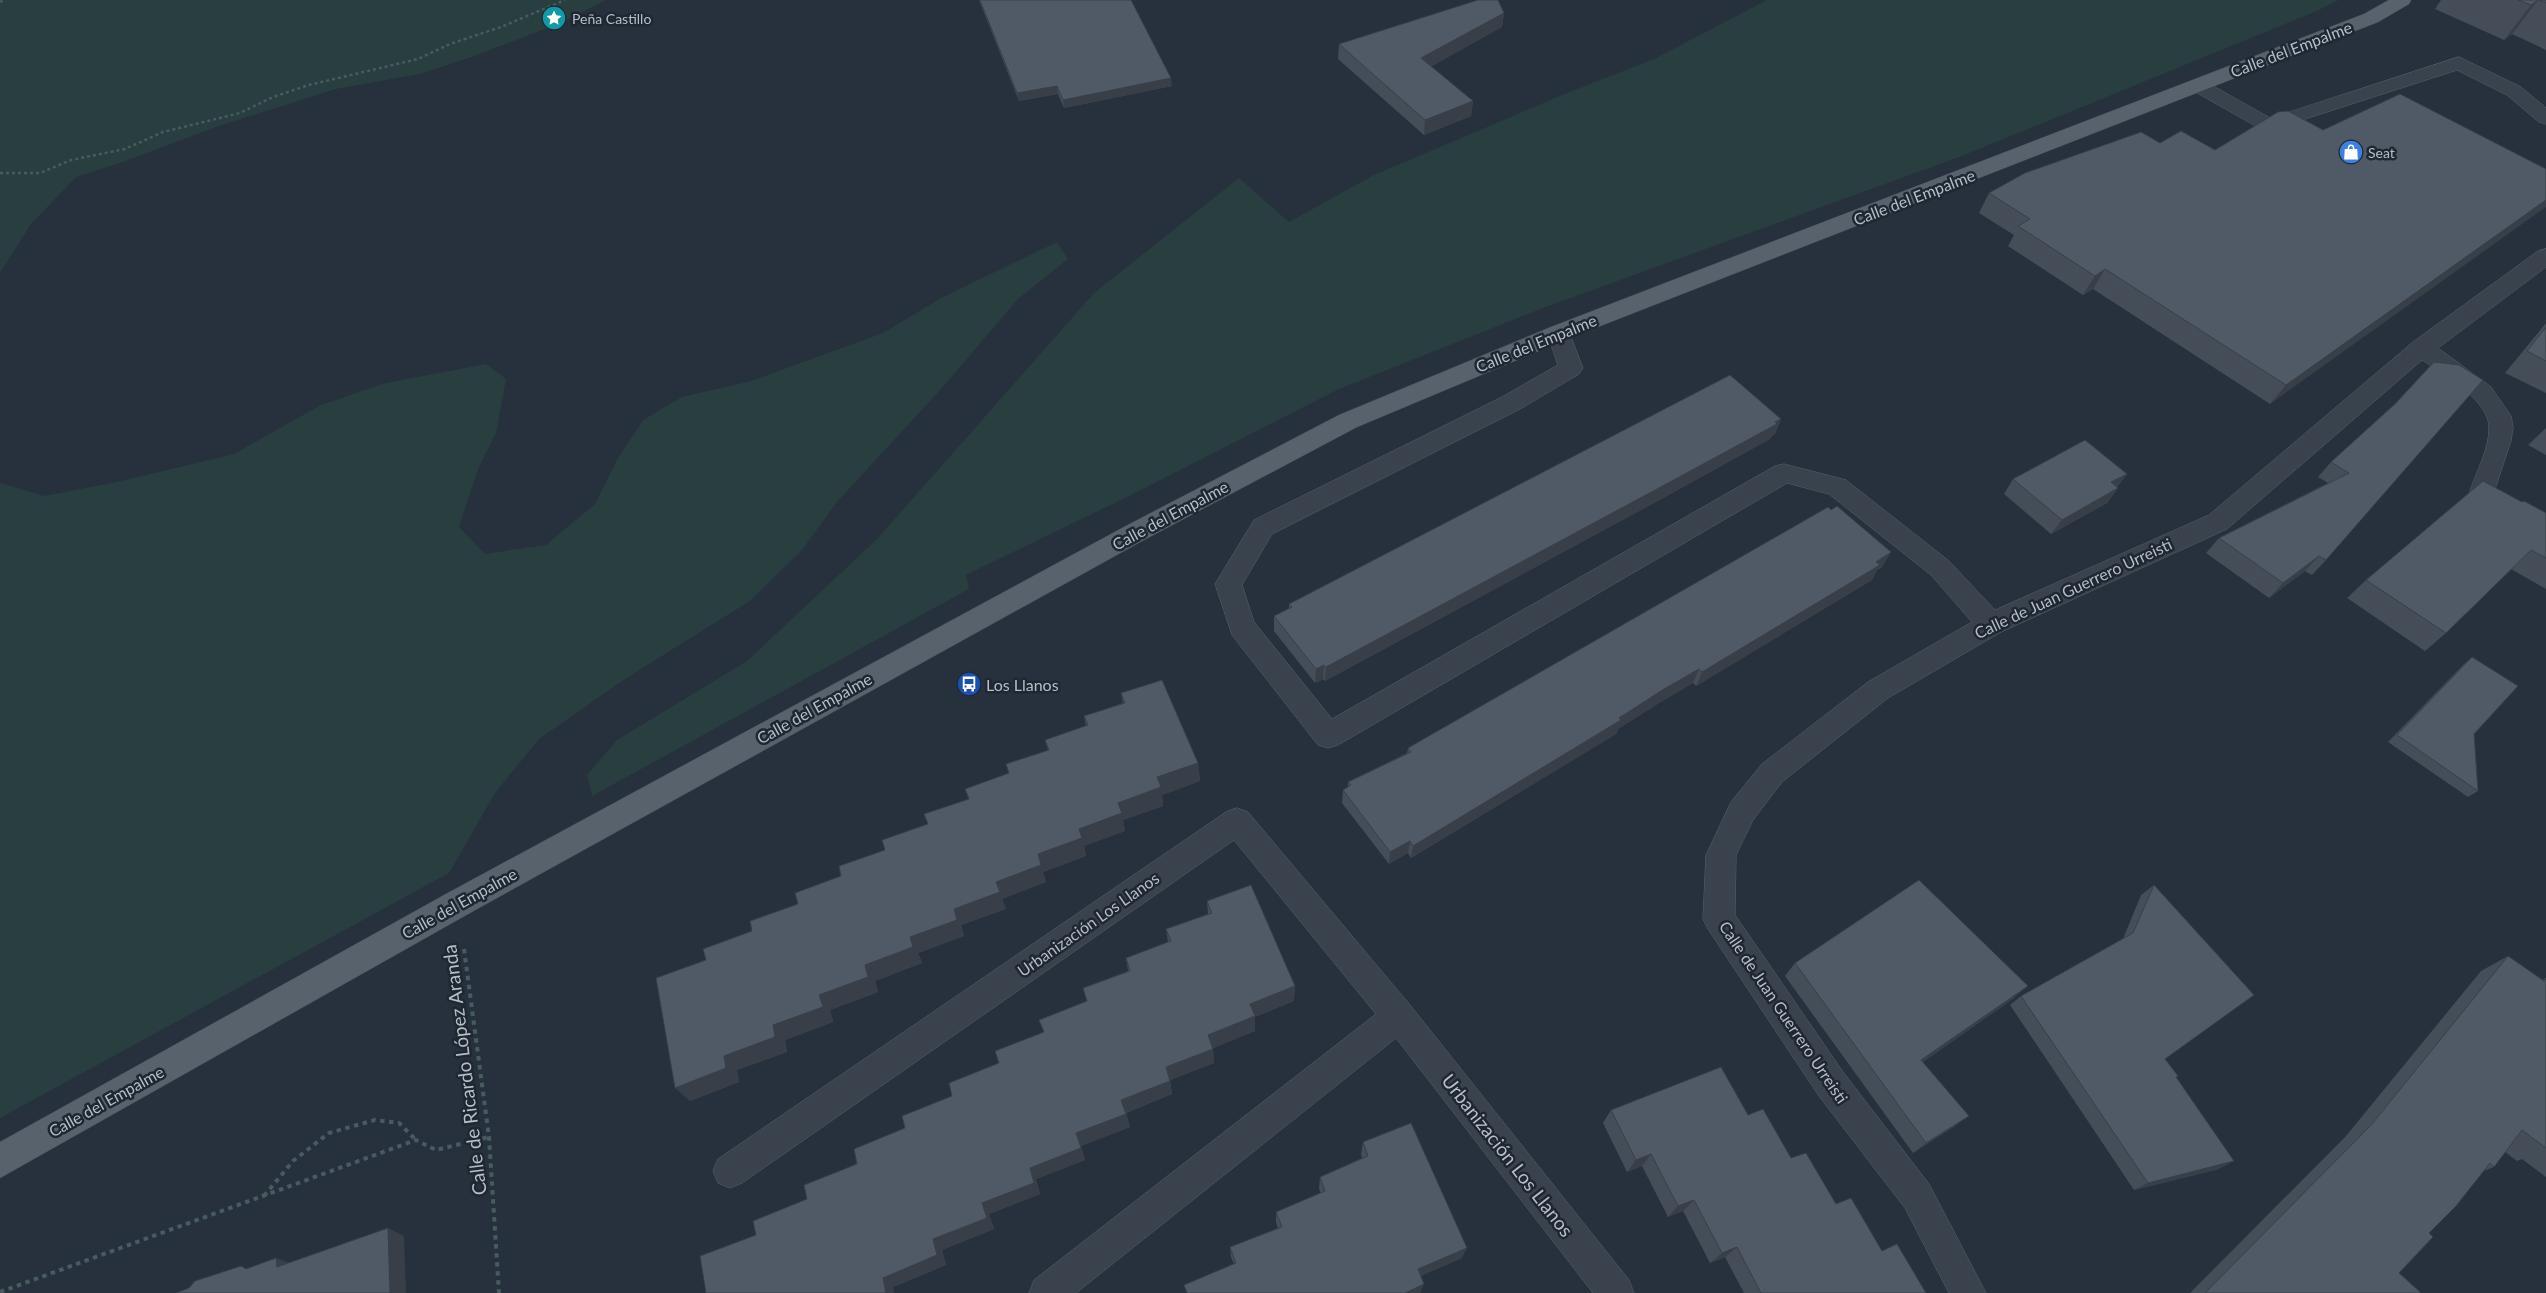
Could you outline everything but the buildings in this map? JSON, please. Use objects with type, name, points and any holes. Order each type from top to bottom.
[{"type":"main road","name":"Calle del Empalme","points":[[0,1161],[457,904],[1132,534],[1348,422],[1559,333],[2371,18],[2402,0]]},
{"type":"street","points":[[2198,86],[2268,125],[2459,62],[2514,91],[2546,118]]},
{"type":"street","name":"Calle de Juan Guerrero Urreisti","points":[[1968,1293],[1917,1196],[1831,1084],[1719,919],[1720,855],[1742,811],[1772,773],[1878,690],[1991,624],[2218,522],[2421,348],[2546,256]]},
{"type":"street","points":[[1559,333],[1571,368],[1511,403],[1263,527],[1228,584],[1242,627],[1328,736],[1784,473],[1837,487],[1940,568],[1991,624]]},
{"type":"street","points":[[2421,348],[2457,372],[2494,404],[2502,426],[2482,494]]},
{"type":"street","name":"Urbanización Los Llanos","points":[[730,1171],[1237,821],[1399,1016],[1616,1293]]},
{"type":"street","points":[[1047,1293],[1399,1016]]},
{"type":"path","points":[[0,2],[4,0]]},
{"type":"path","points":[[0,174],[40,173],[71,160],[125,150],[163,132],[240,113],[273,97],[308,86],[418,59],[450,44],[501,27],[565,0]]},
{"type":"path","name":"Calle de Ricardo López Aranda","points":[[457,904],[490,1137],[499,1293]]},
{"type":"path","points":[[264,1196],[293,1161],[329,1132],[375,1120],[399,1123],[416,1140],[436,1150],[490,1137]]},
{"type":"path","points":[[0,1292],[416,1140]]},
{"type":"green space","points":[[0,0],[606,0],[565,21],[480,54],[420,74],[336,89],[219,126],[120,163],[76,177],[31,224],[0,273]]},
{"type":"green space","points":[[1767,0],[2339,0],[2317,11],[1962,156],[1543,308],[1339,389],[1125,498],[966,575],[969,589],[592,796],[587,775],[617,740],[747,661],[877,539],[1094,293],[1239,178],[1289,222],[1374,175],[1567,93],[1654,59]]},
{"type":"green space","points":[[1057,242],[1068,259],[1018,299],[942,388],[836,503],[802,550],[750,601],[625,679],[539,739],[495,793],[449,873],[0,1118],[0,483],[44,496],[117,482],[234,454],[321,405],[386,383],[486,364],[506,379],[496,433],[478,469],[459,527],[485,554],[546,545],[595,504],[618,458],[643,420],[682,397],[751,381],[883,333],[943,297]]},
{"type":"place","name":"Peña Castillo","points":[[554,18]]},
{"type":"place","name":"Seat","points":[[2351,152]]},
{"type":"place","name":"Los Llanos","points":[[969,684]]}]
